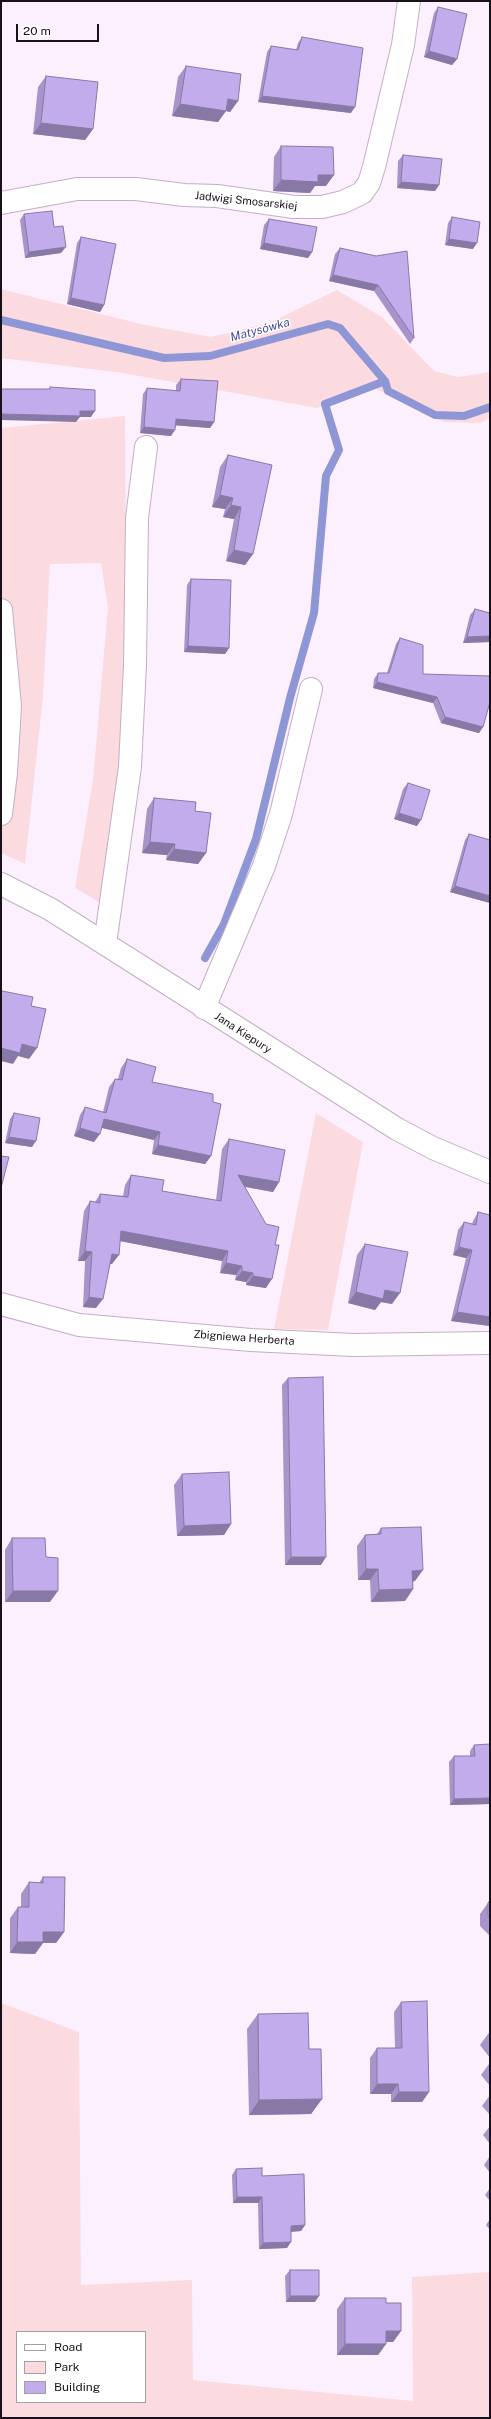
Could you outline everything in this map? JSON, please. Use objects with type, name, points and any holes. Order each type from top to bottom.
[{"type":"street","name":"Jadwigi Smosarskiej","points":[[1,203],[77,189],[136,189],[184,195],[218,196],[294,207],[322,207],[343,202],[362,194],[369,183],[374,167],[403,45],[409,1]]},
{"type":"street","points":[[105,944],[130,767],[135,665],[137,518],[146,447]]},
{"type":"street","points":[[1,610],[10,706],[6,773],[1,814]]},
{"type":"street","points":[[204,1008],[271,844],[281,814],[311,689]]},
{"type":"street","name":"Jana Kiepury","points":[[1,884],[50,909],[397,1130],[433,1148],[490,1172]]},
{"type":"street","name":"Zbigniewa Herberta","points":[[1,1304],[79,1325],[243,1339],[353,1345],[490,1342]]},
{"type":"green space","points":[[1,289],[145,325],[211,337],[269,323],[337,290],[382,317],[434,371],[458,377],[490,372],[490,418],[480,423],[444,422],[376,389],[317,408],[123,373],[1,358]]},
{"type":"green space","points":[[125,416],[127,702],[121,778],[99,902],[75,888],[93,780],[108,607],[101,563],[50,564],[43,696],[25,864],[1,853],[1,428]]},
{"type":"green space","points":[[316,1113],[363,1142],[328,1330],[274,1329]]},
{"type":"green space","points":[[1,2003],[79,2032],[81,2285],[192,2280],[193,2380],[413,2401],[412,2277],[490,2272],[490,2418],[1,2418]]},
{"type":"building","points":[[438,7],[467,14],[457,59],[429,51]]},
{"type":"building","points":[[302,37],[363,48],[355,107],[262,96],[271,46],[298,50]]},
{"type":"building","points":[[186,66],[241,74],[238,101],[228,99],[226,111],[180,104]]},
{"type":"building","points":[[46,76],[98,82],[93,129],[41,123]]},
{"type":"building","points":[[281,146],[333,147],[334,175],[318,175],[318,182],[281,180]]},
{"type":"building","points":[[403,155],[442,159],[439,185],[401,182]]},
{"type":"building","points":[[52,211],[54,227],[63,226],[66,247],[29,252],[24,214]]},
{"type":"building","points":[[452,217],[480,222],[477,243],[449,239]]},
{"type":"building","points":[[269,219],[317,227],[312,252],[264,243]]},
{"type":"building","points":[[81,237],[116,244],[104,305],[71,298]]},
{"type":"building","points":[[340,248],[376,256],[407,251],[414,338],[378,285],[333,275]]},
{"type":"building","points":[[181,379],[218,381],[214,422],[176,419],[175,430],[144,427],[147,388],[180,391]]},
{"type":"building","points":[[50,387],[95,390],[95,411],[80,411],[80,416],[1,414],[1,389],[50,389]]},
{"type":"building","points":[[228,455],[272,465],[253,554],[234,550],[241,507],[231,505],[233,498],[220,495]]},
{"type":"building","points":[[191,579],[231,580],[229,648],[188,646]]},
{"type":"building","points":[[475,609],[490,613],[490,636],[467,637]]},
{"type":"building","points":[[400,638],[423,645],[423,674],[490,676],[490,702],[483,727],[445,717],[437,697],[377,682],[378,673],[389,673]]},
{"type":"building","points":[[408,783],[430,790],[421,820],[399,813]]},
{"type":"building","points":[[154,798],[196,802],[195,811],[211,813],[206,853],[174,849],[175,844],[150,842]]},
{"type":"building","points":[[469,834],[490,840],[490,896],[455,886]]},
{"type":"building","points":[[2,991],[33,997],[31,1006],[46,1009],[37,1048],[22,1044],[20,1053],[1,1048]]},
{"type":"building","points":[[127,1059],[156,1067],[152,1082],[213,1094],[213,1102],[221,1104],[211,1156],[158,1145],[160,1132],[104,1119],[100,1134],[80,1128],[85,1107],[106,1113],[115,1079],[122,1080]]},
{"type":"building","points":[[14,1113],[40,1118],[36,1141],[9,1137]]},
{"type":"building","points":[[229,1139],[285,1150],[279,1182],[238,1175],[266,1224],[279,1227],[275,1245],[279,1245],[272,1279],[253,1276],[253,1273],[242,1271],[242,1266],[226,1263],[228,1251],[121,1231],[119,1255],[112,1254],[103,1299],[89,1297],[92,1252],[85,1251],[90,1201],[100,1203],[100,1194],[128,1197],[131,1175],[164,1180],[162,1191],[221,1201]]},
{"type":"building","points":[[1,1156],[9,1157],[1,1188]]},
{"type":"building","points":[[478,1212],[490,1215],[490,1317],[457,1312],[472,1250],[459,1247],[464,1222],[476,1225]]},
{"type":"building","points":[[365,1244],[408,1252],[400,1293],[385,1290],[383,1299],[356,1292]]},
{"type":"building","points":[[323,1377],[326,1557],[291,1557],[288,1378]]},
{"type":"building","points":[[229,1472],[231,1524],[184,1526],[182,1474]]},
{"type":"building","points":[[421,1527],[423,1570],[412,1571],[413,1589],[379,1590],[378,1569],[366,1569],[365,1535],[381,1534],[381,1528]]},
{"type":"building","points":[[12,1538],[45,1538],[46,1557],[58,1558],[58,1591],[13,1591]]},
{"type":"building","points":[[490,1744],[490,1798],[454,1799],[454,1756],[475,1756],[474,1745]]},
{"type":"building","points":[[43,1877],[65,1877],[64,1932],[43,1932],[43,1942],[17,1942],[18,1907],[29,1907],[29,1882],[43,1883]]},
{"type":"building","points":[[490,1900],[490,1917],[488,1915],[488,1903]]},
{"type":"building","points":[[427,2001],[429,2092],[399,2092],[398,2084],[377,2084],[377,2048],[402,2048],[401,2002]]},
{"type":"building","points":[[308,2013],[309,2049],[321,2049],[322,2099],[259,2100],[258,2014]]},
{"type":"building","points":[[262,2168],[262,2176],[304,2174],[305,2225],[291,2226],[291,2242],[263,2243],[262,2197],[237,2197],[236,2169]]},
{"type":"building","points":[[290,2270],[319,2270],[319,2296],[290,2296]]},
{"type":"building","points":[[345,2298],[386,2298],[386,2303],[401,2303],[401,2331],[386,2331],[386,2344],[345,2344]]},
{"type":"waterway","name":"Matysówka","points":[[1,320],[164,358],[210,356],[328,324],[340,328],[385,381],[388,391],[435,415],[464,416],[490,407]]},
{"type":"waterway","points":[[205,958],[224,924],[256,839],[290,698],[314,613],[326,476],[339,450],[325,404],[385,381]]}]
